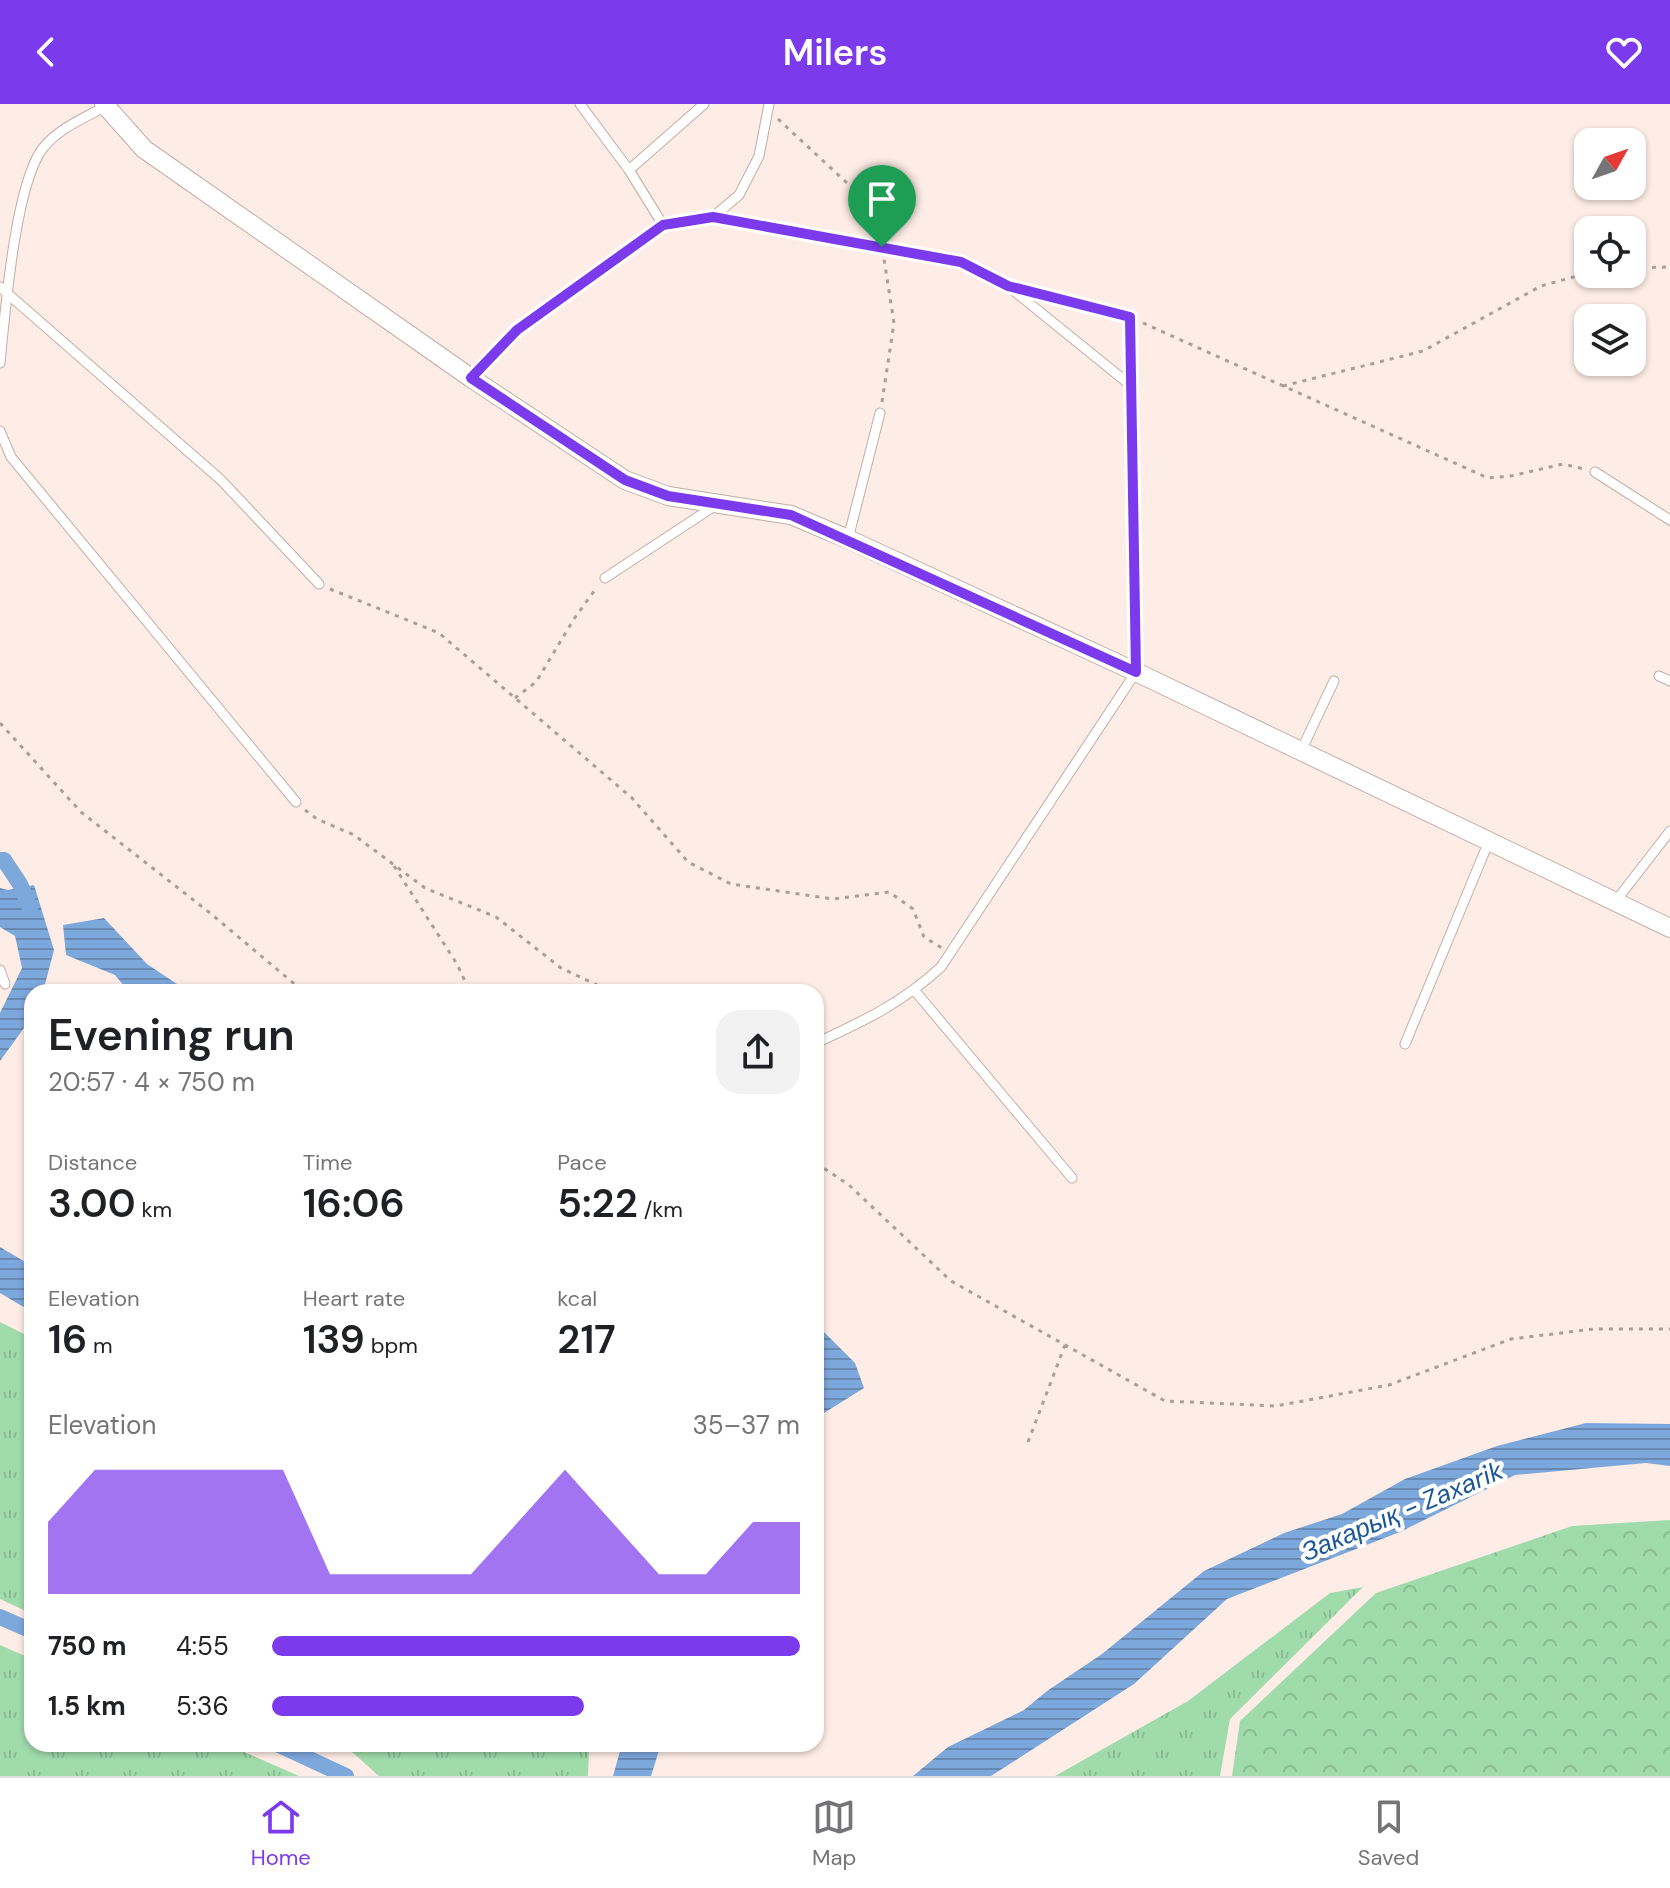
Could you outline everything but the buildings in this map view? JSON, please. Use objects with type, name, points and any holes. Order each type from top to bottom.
[{"type":"street","points":[[104,105],[144,149],[471,378],[625,480],[668,496],[791,515],[848,539],[1136,672],[1670,928]]},
{"type":"lane","points":[[580,104],[629,170],[663,225]]},
{"type":"lane","points":[[629,170],[704,104]]},
{"type":"lane","points":[[0,363],[3,289],[27,181],[43,148],[71,125],[104,105]]},
{"type":"lane","points":[[713,217],[739,195],[759,156],[768,106]]},
{"type":"lane","points":[[471,378],[517,330],[663,225],[713,217],[961,262],[1008,286],[1129,384]]},
{"type":"lane","points":[[3,289],[221,480],[319,584]]},
{"type":"lane","points":[[824,1039],[878,1014],[915,991],[941,967],[1136,672],[1130,317]]},
{"type":"lane","points":[[848,539],[880,413]]},
{"type":"lane","points":[[0,431],[11,457],[296,802]]},
{"type":"lane","points":[[1595,472],[1670,520]]},
{"type":"lane","points":[[605,578],[719,504]]},
{"type":"lane","points":[[1659,676],[1670,681]]},
{"type":"lane","points":[[1301,751],[1334,681]]},
{"type":"lane","points":[[1615,902],[1670,831]]},
{"type":"lane","points":[[1405,1044],[1489,841]]},
{"type":"lane","points":[[0,970],[5,984]]},
{"type":"lane","points":[[915,991],[1072,1178]]},
{"type":"path","points":[[768,106],[847,183],[909,252]]},
{"type":"path","points":[[880,413],[894,323],[882,247]]},
{"type":"path","points":[[1646,268],[1670,267]]},
{"type":"path","points":[[1283,386],[1423,351],[1541,286],[1574,277]]},
{"type":"path","points":[[1039,294],[1130,317],[1488,478],[1563,464],[1595,472]]},
{"type":"path","points":[[515,698],[536,682],[574,619],[605,578]]},
{"type":"path","points":[[319,584],[439,633],[632,798],[688,862],[731,884],[746,887],[833,899],[889,892],[913,909],[924,937],[950,953]]},
{"type":"path","points":[[0,723],[81,812],[294,984]]},
{"type":"path","points":[[296,802],[317,819],[354,835],[425,888],[496,917],[561,968],[595,984]]},
{"type":"path","points":[[392,863],[457,964],[466,984]]},
{"type":"path","points":[[824,1168],[849,1185],[951,1281],[1165,1401],[1276,1406],[1389,1385],[1511,1339],[1594,1329],[1670,1329]]},
{"type":"path","points":[[1028,1442],[1065,1345]]},
{"type":"green space","points":[[0,1322],[24,1334],[24,1610],[0,1599]]},
{"type":"green space","points":[[1670,1520],[1670,1776],[1232,1776],[1240,1721],[1376,1593],[1572,1526]]},
{"type":"green space","points":[[1363,1587],[1230,1719],[1220,1776],[1055,1776],[1188,1701],[1330,1593]]},
{"type":"green space","points":[[0,1645],[24,1656],[24,1752],[244,1752],[299,1776],[0,1776]]},
{"type":"green space","points":[[352,1752],[589,1752],[588,1776],[379,1776]]},
{"type":"water","points":[[34,885],[54,950],[45,984],[24,984],[24,1028],[0,1061],[0,1013],[22,968],[15,936],[0,927],[0,888],[8,890]]},
{"type":"water","points":[[104,918],[147,964],[177,984],[122,984],[115,975],[66,955],[63,925]]},
{"type":"water","points":[[0,1247],[24,1261],[24,1307],[0,1293]]},
{"type":"water","points":[[824,1332],[855,1363],[864,1388],[824,1413]]},
{"type":"water","name":"Закарық - Zaxarik","points":[[1586,1423],[1670,1424],[1670,1466],[1646,1463],[1515,1475],[1400,1532],[1227,1599],[1134,1684],[991,1776],[913,1776],[948,1747],[1024,1710],[1102,1654],[1204,1571],[1284,1533],[1342,1514],[1405,1479],[1497,1446]]},
{"type":"water","points":[[620,1752],[658,1752],[651,1776],[613,1776]]},
{"type":"waterway","points":[[0,860],[4,860],[20,884],[30,908]]},
{"type":"waterway","points":[[0,1617],[24,1628]]},
{"type":"waterway","points":[[294,1752],[346,1776]]},
{"type":"route","points":[[713,217],[882,247],[961,262],[1008,286],[1130,317],[1136,672],[791,515],[668,496],[625,480],[471,378],[517,330],[663,225],[713,217]]}]
